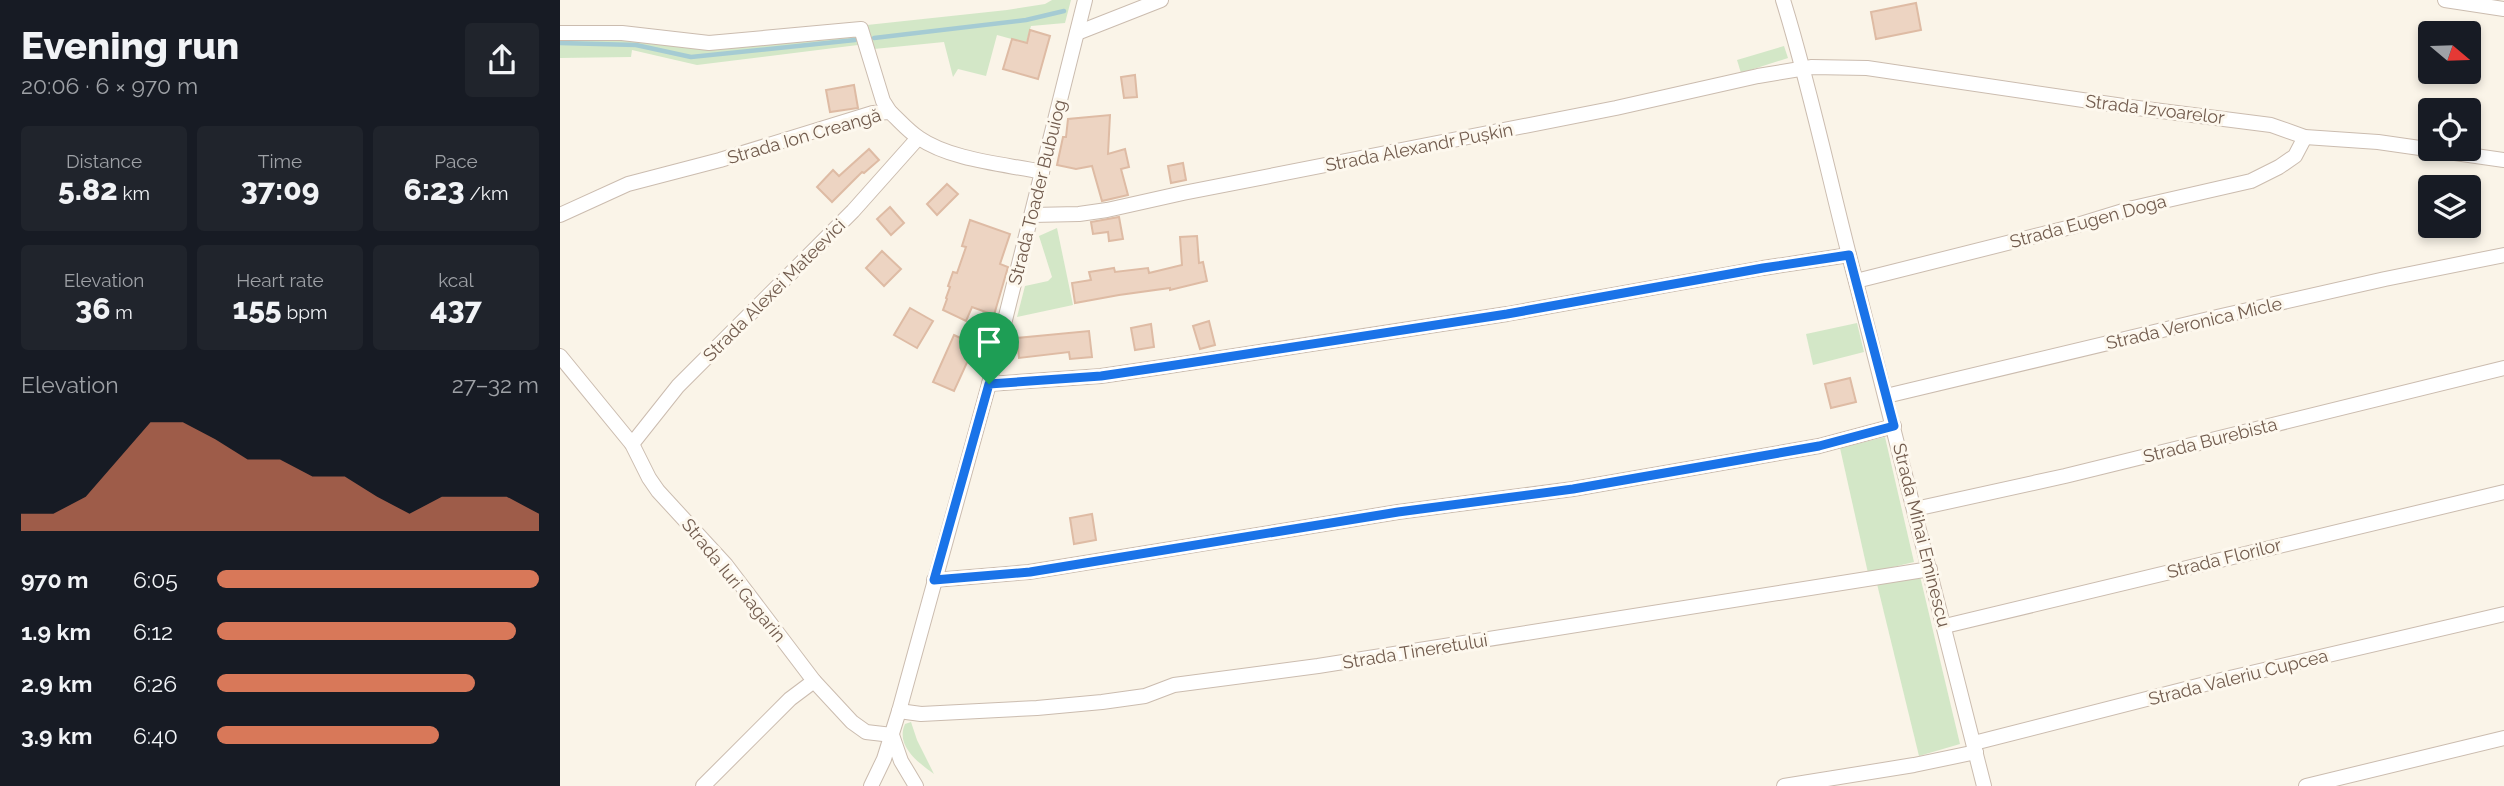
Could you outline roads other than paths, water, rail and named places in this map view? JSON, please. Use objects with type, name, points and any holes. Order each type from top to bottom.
[{"type":"street","name":"Strada Toader Bubuiog","points":[[871,786],[892,735],[989,384],[1085,0]]},
{"type":"street","points":[[1077,33],[1161,0]]},
{"type":"street","name":"Strada Mihai Eminescu","points":[[1783,0],[1804,68],[1984,786]]},
{"type":"street","points":[[2445,0],[2504,9]]},
{"type":"street","points":[[560,33],[622,33],[709,43],[861,29],[883,101],[890,112]]},
{"type":"street","name":"Strada Izvoarelor","points":[[1804,68],[1867,68],[2130,107],[2230,118],[2271,125],[2305,137],[2378,142],[2504,160]]},
{"type":"street","name":"Strada Alexandr Pușkin","points":[[1032,215],[1079,214],[1107,210],[1804,68]]},
{"type":"street","name":"Strada Ion Creangă","points":[[560,215],[628,184],[720,160],[873,113],[890,112],[918,138],[954,154],[1042,172]]},
{"type":"street","name":"Strada Eugen Doga","points":[[1856,281],[2071,227],[2133,208],[2251,181],[2295,156],[2305,137]]},
{"type":"street","name":"Strada Alexei Mateevici","points":[[632,444],[678,386],[853,211],[918,138]]},
{"type":"street","points":[[989,384],[1101,376],[1142,370],[1507,314],[1849,255]]},
{"type":"street","name":"Strada Veronica Micle","points":[[1886,396],[2243,311],[2504,255]]},
{"type":"street","name":"Strada Iuri Gagarin","points":[[560,356],[632,444],[658,491],[726,565],[814,681],[852,722],[866,732],[892,735]]},
{"type":"street","name":"Strada Burebista","points":[[1915,509],[2078,473],[2504,368]]},
{"type":"street","points":[[934,580],[1030,572],[1398,512],[1573,489],[1819,446],[1894,426]]},
{"type":"street","name":"Strada Florilor","points":[[1945,626],[2504,492]]},
{"type":"street","name":"Strada Tineretului","points":[[899,711],[934,714],[1102,702],[1145,696],[1174,685],[1318,666],[1930,569]]},
{"type":"street","name":"Strada Valeriu Cupcea","points":[[1784,786],[1914,765],[2217,681],[2504,614]]},
{"type":"street","points":[[704,786],[790,699],[814,681]]},
{"type":"street","points":[[892,735],[901,761],[916,786]]},
{"type":"street","points":[[2306,786],[2504,738]]},
{"type":"waterway","points":[[874,38],[1026,20],[1064,11]]},
{"type":"waterway","points":[[560,43],[636,45],[691,57],[855,40]]}]
